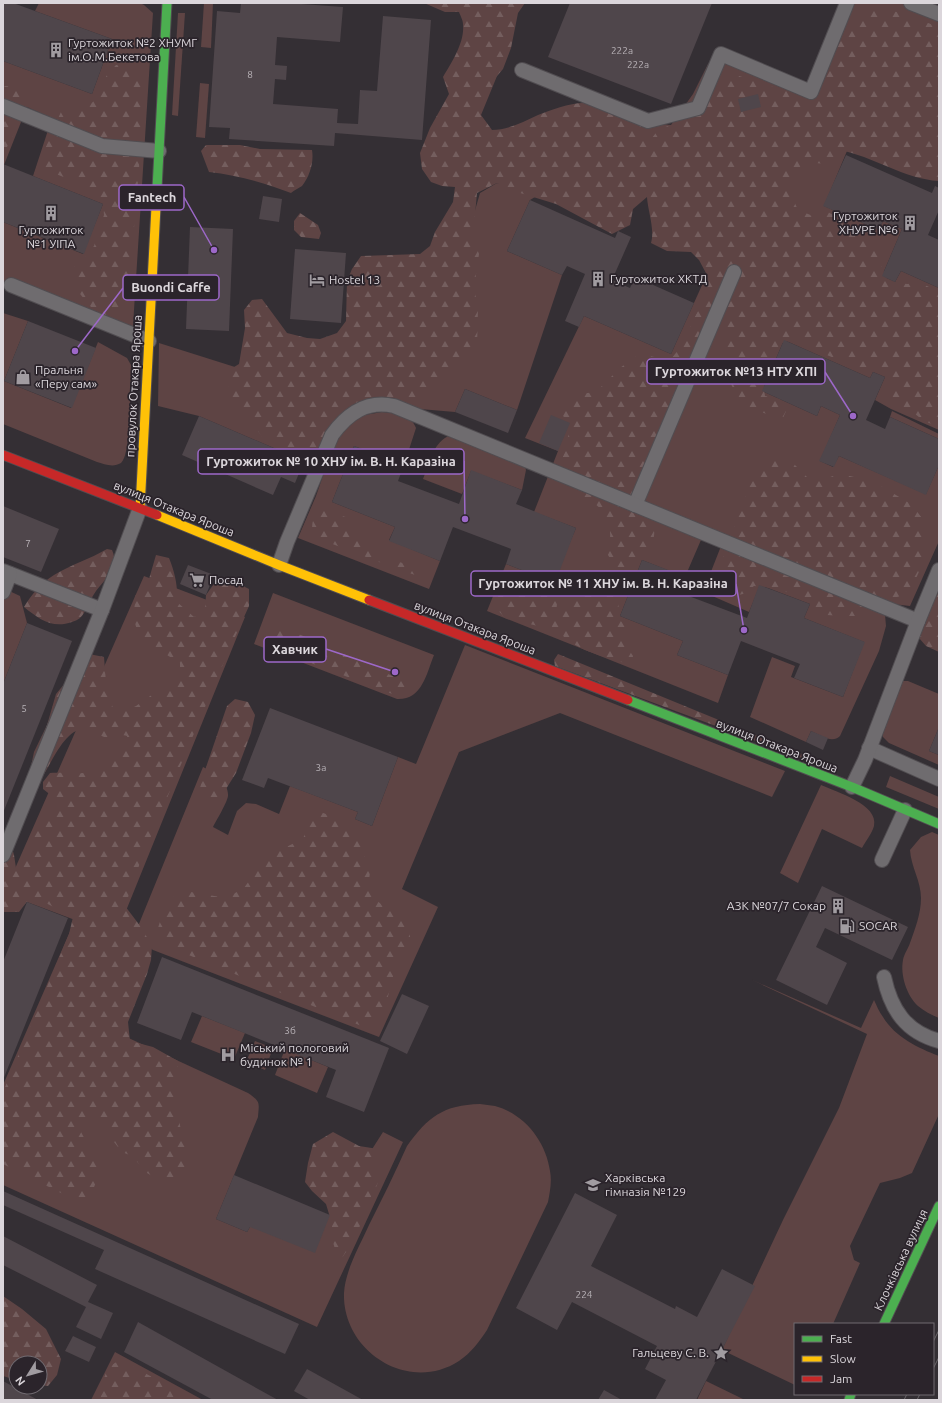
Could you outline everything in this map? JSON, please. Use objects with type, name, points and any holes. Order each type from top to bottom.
[{"type":"street","name":"провулок Отакара Яроша","points":[[140,508],[166,3]]},
{"type":"street","name":"вулиця Отакара Яроша","points":[[3,455],[140,508],[279,565],[852,788],[939,824]]},
{"type":"street","name":"Клочківська вулиця","points":[[884,1323],[939,1206]]},
{"type":"lane","points":[[522,70],[648,121],[698,108],[721,54],[811,92],[847,3]]},
{"type":"lane","points":[[911,3],[939,14]]},
{"type":"lane","points":[[3,106],[102,146],[159,150]]},
{"type":"lane","points":[[635,504],[734,272]]},
{"type":"lane","points":[[11,285],[149,341]]},
{"type":"lane","points":[[279,565],[287,542],[332,434],[340,423],[354,412],[371,405],[384,404],[394,406],[918,621]]},
{"type":"lane","points":[[3,855],[102,610],[140,508]]},
{"type":"lane","points":[[852,788],[865,760],[939,570]]},
{"type":"lane","points":[[3,592],[7,572],[102,610]]},
{"type":"lane","points":[[869,748],[939,779]]},
{"type":"lane","points":[[882,860],[905,810]]},
{"type":"lane","points":[[884,978],[887,993],[893,1006],[902,1019],[913,1030],[939,1041]]},
{"type":"green space","points":[[39,3],[140,3],[153,13],[133,326],[128,328],[3,282],[3,222],[83,254],[103,204],[33,176],[52,118],[27,107],[4,165],[3,164],[3,61],[92,94],[112,39],[35,11]]},
{"type":"green space","points":[[204,3],[213,3],[211,48],[201,47]]},
{"type":"green space","points":[[424,3],[525,3],[518,13],[511,48],[503,69],[497,76],[481,115],[492,130],[510,127],[543,113],[562,107],[585,103],[607,108],[643,122],[648,143],[659,129],[702,113],[716,88],[725,78],[736,75],[802,95],[819,92],[825,85],[827,65],[839,40],[852,20],[873,6],[901,13],[939,27],[939,181],[913,176],[864,157],[839,150],[828,164],[809,163],[796,170],[793,176],[792,189],[795,204],[798,210],[813,216],[825,210],[855,229],[873,243],[886,278],[895,282],[907,284],[916,283],[927,286],[939,292],[939,427],[924,421],[910,410],[900,405],[891,395],[886,372],[879,369],[859,367],[794,339],[780,344],[768,369],[765,382],[765,396],[780,399],[787,409],[782,420],[758,411],[750,407],[735,393],[731,384],[727,366],[727,336],[719,327],[705,330],[633,498],[646,513],[652,523],[654,538],[651,546],[642,559],[630,571],[616,568],[608,555],[610,538],[609,525],[606,515],[592,502],[559,480],[558,468],[567,447],[570,421],[560,414],[569,400],[579,394],[596,392],[620,368],[639,354],[670,360],[681,347],[693,320],[706,297],[707,275],[699,260],[691,252],[667,251],[651,243],[652,226],[647,197],[633,209],[630,225],[612,234],[556,204],[507,189],[497,183],[477,193],[473,236],[479,254],[474,288],[478,308],[477,348],[429,394],[402,405],[371,400],[319,451],[307,455],[263,438],[242,409],[231,398],[226,372],[239,364],[245,328],[244,310],[252,300],[262,299],[287,333],[307,338],[320,339],[337,333],[346,321],[347,281],[352,269],[361,256],[420,254],[430,246],[435,232],[453,202],[455,187],[442,186],[431,182],[422,169],[420,153],[430,128],[449,94],[443,77],[460,45],[463,22],[459,12],[445,12]]},
{"type":"green space","points":[[847,3],[902,3],[939,18],[939,162],[857,127],[824,206],[879,230],[883,221],[902,229],[882,276],[895,282],[901,271],[939,288],[939,430],[891,409],[875,400],[885,377],[873,372],[870,378],[784,340],[762,391],[817,416],[821,406],[840,415],[820,461],[833,467],[839,456],[926,494],[939,465],[939,541],[910,606],[884,603],[886,626],[879,651],[840,736],[830,739],[811,731],[806,742],[750,717],[772,657],[795,666],[791,677],[843,697],[864,642],[804,618],[810,604],[760,585],[749,612],[703,592],[723,541],[704,533],[685,577],[642,560],[620,616],[683,641],[677,655],[728,675],[718,703],[487,611],[506,564],[553,582],[576,528],[534,512],[558,451],[525,438],[584,316],[671,354],[725,234],[632,187],[643,122],[671,125],[693,94],[708,64],[721,54],[811,92]]},
{"type":"green space","points":[[178,13],[185,13],[178,116],[172,115]]},
{"type":"green space","points":[[116,65],[125,65],[141,73],[144,81],[142,94],[139,170],[127,308],[121,314],[102,316],[90,306],[76,289],[70,270],[83,260],[94,246],[104,215],[103,204],[100,198],[86,186],[56,174],[45,167],[43,155],[61,112],[93,102],[107,75]]},
{"type":"green space","points":[[200,83],[209,84],[205,138],[196,137]]},
{"type":"green space","points":[[5,86],[14,87],[23,95],[23,102],[17,126],[3,153],[3,88]]},
{"type":"green space","points":[[206,145],[240,145],[260,149],[312,150],[312,164],[307,178],[302,186],[291,193],[251,180],[209,172],[201,151]]},
{"type":"green space","points":[[497,183],[535,197],[530,200],[507,251],[562,275],[517,410],[465,389],[455,412],[408,408],[402,405],[463,252],[480,193]]},
{"type":"green space","points":[[300,213],[318,225],[321,233],[319,239],[301,237],[294,230],[294,221]]},
{"type":"green space","points":[[3,313],[28,321],[4,381],[71,408],[98,342],[127,358],[131,365],[130,417],[127,447],[125,457],[121,463],[106,465],[3,424]]},
{"type":"green space","points":[[159,343],[235,367],[319,451],[304,461],[199,416],[158,406]]},
{"type":"green space","points":[[892,411],[939,434],[939,439],[890,417]]},
{"type":"green space","points":[[382,412],[402,415],[414,423],[416,428],[404,465],[354,446],[332,502],[395,527],[389,540],[440,561],[429,589],[298,538],[316,496],[336,438],[359,416]]},
{"type":"green space","points":[[451,435],[524,465],[526,470],[522,490],[471,471],[462,494],[423,479],[436,447],[445,438]]},
{"type":"green space","points":[[778,457],[794,464],[807,477],[822,480],[833,476],[850,476],[874,482],[911,504],[922,518],[925,554],[922,565],[909,594],[893,598],[877,598],[861,613],[855,616],[843,616],[827,615],[802,598],[784,591],[754,586],[743,594],[733,596],[724,588],[718,576],[725,549],[749,487],[762,465],[769,458]]},
{"type":"green space","points":[[321,510],[349,518],[363,546],[368,551],[413,567],[420,571],[418,576],[317,538],[312,528],[313,517]]},
{"type":"green space","points":[[107,549],[112,550],[114,556],[113,567],[79,619],[65,624],[46,622],[24,607],[45,581],[60,571]]},
{"type":"green space","points":[[156,555],[169,558],[176,580],[177,602],[194,617],[205,611],[206,595],[218,578],[229,579],[249,589],[249,606],[226,657],[141,860],[125,906],[141,927],[152,946],[151,960],[147,974],[128,1022],[130,1041],[153,1047],[178,1061],[178,1077],[175,1096],[181,1131],[189,1149],[185,1176],[166,1184],[147,1173],[132,1156],[122,1152],[102,1127],[89,1117],[83,1120],[81,1132],[101,1170],[92,1192],[85,1200],[61,1193],[3,1164],[3,1092],[69,934],[73,917],[38,899],[29,899],[19,912],[3,912],[3,833],[7,829],[16,868],[23,867],[32,849],[30,836],[40,821],[54,810],[52,796],[43,789],[43,782],[50,773],[83,773],[102,769],[116,759],[128,746],[127,736],[119,735],[109,738],[86,729],[79,730],[72,733],[66,739],[44,774],[30,771],[34,752],[47,725],[56,694],[89,654],[104,657],[106,683],[115,716],[136,706],[153,694],[165,692],[176,686],[180,675],[180,663],[139,638],[134,619],[135,596],[149,579]]},
{"type":"green space","points":[[516,572],[558,590],[556,616],[572,603],[589,582],[597,579],[611,578],[616,588],[620,620],[625,625],[629,650],[633,656],[632,662],[625,664],[618,660],[585,650],[566,640],[562,634],[551,626],[551,624],[542,627],[505,618],[495,607],[502,584],[507,574]]},
{"type":"green space","points":[[144,576],[215,603],[245,617],[83,1017],[248,1093],[255,1098],[259,1105],[258,1117],[216,1219],[247,1232],[250,1227],[330,1215],[383,1132],[403,1142],[317,1327],[3,1185],[3,1085],[75,920],[27,902],[6,889]]},
{"type":"green space","points":[[939,587],[939,652],[926,646],[919,638],[919,628]]},
{"type":"green space","points":[[3,588],[20,596],[27,623],[3,684]]},
{"type":"green space","points":[[273,593],[434,655],[422,685],[418,691],[412,695],[397,699],[254,644]]},
{"type":"green space","points":[[272,627],[301,635],[408,683],[400,695],[395,695],[269,647],[263,638]]},
{"type":"green space","points":[[465,645],[785,771],[772,797],[560,713],[459,752],[402,889],[438,907],[379,1037],[153,950],[134,936],[203,767],[220,778],[228,791],[228,796],[224,807],[213,827],[228,835],[237,811],[246,803],[256,804],[279,814],[290,786],[358,812],[355,819],[372,826],[398,757],[416,764]]},
{"type":"green space","points":[[558,654],[814,759],[815,763],[555,666],[554,660]]},
{"type":"green space","points":[[903,681],[908,681],[939,694],[939,727],[929,751],[939,755],[939,765],[889,743],[883,737],[882,730],[900,683]]},
{"type":"green space","points":[[235,699],[248,702],[255,715],[251,733],[236,773],[221,797],[211,799],[208,796],[199,793],[202,779],[227,706]]},
{"type":"green space","points":[[890,776],[939,797],[939,809],[886,787]]},
{"type":"green space","points":[[821,785],[846,795],[863,805],[870,811],[874,818],[874,826],[862,848],[822,829],[798,883],[780,873]]},
{"type":"green space","points":[[315,810],[348,822],[359,839],[370,872],[368,889],[372,897],[410,924],[410,937],[394,973],[387,1000],[376,1025],[364,1027],[179,951],[164,940],[158,928],[163,912],[175,895],[185,891],[226,898],[244,888],[267,856],[303,839]]},
{"type":"green space","points":[[932,832],[939,835],[939,1018],[925,1011],[914,1002],[905,985],[902,966],[916,927],[921,904],[921,892],[910,850],[921,837]]},
{"type":"green space","points":[[750,979],[861,1028],[874,1000],[879,1011],[888,1024],[900,1036],[939,1056],[939,1114],[912,1173],[880,1183],[850,1246],[854,1260],[860,1263],[833,1323],[794,1323],[794,1385],[722,1350],[783,1220],[839,1108],[867,1034]]},
{"type":"green space","points":[[202,1016],[245,1033],[234,1059],[191,1042]]},
{"type":"green space","points":[[255,1041],[273,1048],[265,1070],[246,1062]]},
{"type":"green space","points":[[285,1049],[328,1067],[317,1093],[275,1075]]},
{"type":"green space","points":[[480,1104],[495,1106],[516,1115],[525,1122],[539,1140],[548,1160],[551,1175],[548,1202],[487,1330],[474,1347],[459,1361],[439,1370],[419,1372],[400,1369],[382,1361],[366,1349],[354,1333],[346,1314],[344,1293],[347,1276],[357,1250],[407,1146],[422,1127],[438,1114],[456,1107]]},
{"type":"green space","points":[[333,1132],[359,1146],[378,1149],[373,1168],[378,1168],[380,1174],[361,1224],[339,1262],[332,1239],[332,1224],[326,1204],[305,1182],[313,1144]]},
{"type":"green space","points":[[3,1296],[22,1309],[46,1329],[61,1359],[57,1375],[48,1386],[48,1355],[8,1355],[8,1378],[3,1376]]},
{"type":"green space","points":[[115,1352],[203,1400],[91,1400]]},
{"type":"green space","points":[[121,1360],[194,1400],[100,1400],[103,1381],[107,1371],[115,1363]]},
{"type":"green space","points":[[706,1381],[745,1400],[697,1400]]},
{"type":"building","name":"Гуртожиток №2 ХНУМГ ім.О.М.Бекетова","points":[[3,3],[13,3],[112,39],[92,94],[3,61]]},
{"type":"building","points":[[241,3],[288,3],[343,7],[340,42],[277,37],[275,65],[287,66],[286,80],[275,79],[273,104],[338,109],[337,123],[358,124],[360,90],[377,91],[383,16],[431,20],[422,140],[335,133],[334,146],[229,139],[230,128],[209,127],[217,11],[240,13]]},
{"type":"building","points":[[570,3],[712,3],[671,104],[548,57]]},
{"type":"building","points":[[758,94],[761,107],[741,112],[738,99]]},
{"type":"building","name":"Гуртожиток ХНУРЕ №6","points":[[846,155],[932,193],[935,186],[939,188],[939,210],[928,235],[939,240],[939,288],[901,271],[895,282],[882,276],[902,229],[883,221],[879,230],[823,206]]},
{"type":"building","name":"Гуртожиток №1 УІПА","points":[[3,164],[103,204],[84,254],[3,222]]},
{"type":"building","points":[[263,196],[282,199],[279,222],[259,219]]},
{"type":"building","name":"Гуртожиток ХКТД","points":[[530,200],[615,238],[618,231],[631,237],[612,280],[630,288],[635,277],[694,303],[671,354],[584,316],[579,327],[565,321],[585,274],[567,266],[562,275],[507,251]]},
{"type":"building","points":[[190,227],[233,229],[229,331],[186,329]]},
{"type":"building","points":[[295,249],[346,253],[341,323],[290,319]]},
{"type":"building","points":[[28,321],[96,348],[72,408],[4,381]]},
{"type":"building","points":[[784,340],[870,378],[873,372],[885,377],[866,420],[885,429],[890,417],[939,439],[939,465],[926,495],[839,456],[834,467],[819,461],[840,415],[821,406],[817,416],[762,391]]},
{"type":"building","points":[[465,389],[517,410],[508,433],[455,412]]},
{"type":"building","points":[[551,415],[570,423],[558,451],[539,443]]},
{"type":"building","points":[[199,416],[304,461],[295,483],[281,477],[273,495],[182,455]]},
{"type":"building","points":[[354,446],[404,465],[398,481],[459,504],[471,470],[522,490],[516,504],[576,528],[555,583],[506,564],[511,549],[453,527],[440,561],[389,541],[395,527],[332,502]]},
{"type":"building","points":[[3,506],[59,529],[41,572],[3,557]]},
{"type":"building","points":[[642,560],[692,579],[686,595],[747,618],[759,585],[810,604],[804,618],[865,642],[843,697],[794,678],[800,664],[741,641],[728,675],[677,655],[683,641],[620,616]]},
{"type":"building","name":"Посад","points":[[188,565],[214,575],[206,595],[180,584]]},
{"type":"building","points":[[27,623],[72,641],[3,813],[3,684]]},
{"type":"building","points":[[270,708],[398,757],[372,826],[355,819],[358,812],[268,778],[264,788],[242,780]]},
{"type":"building","points":[[939,727],[939,755],[929,751]]},
{"type":"building","points":[[811,731],[828,738],[823,750],[806,742]]},
{"type":"building","points":[[822,886],[908,927],[892,960],[825,928],[816,947],[847,963],[827,1005],[776,980]]},
{"type":"building","points":[[27,902],[68,918],[3,1080],[3,962]]},
{"type":"building","points":[[162,957],[389,1048],[364,1112],[326,1097],[336,1070],[192,1012],[181,1040],[137,1023]]},
{"type":"building","points":[[402,994],[429,1006],[407,1054],[380,1041]]},
{"type":"building","points":[[234,1175],[330,1215],[315,1253],[250,1227],[247,1232],[216,1219]]},
{"type":"building","points":[[3,1191],[299,1324],[285,1354],[95,1269],[104,1250],[3,1205]]},
{"type":"building","points":[[575,1193],[617,1215],[591,1266],[675,1309],[676,1306],[697,1317],[722,1269],[755,1286],[696,1400],[655,1400],[666,1380],[645,1369],[657,1346],[572,1302],[557,1330],[516,1308]]},
{"type":"building","points":[[3,1236],[97,1285],[88,1302],[113,1313],[101,1339],[76,1327],[86,1307],[3,1265]]},
{"type":"building","points":[[138,1322],[278,1400],[213,1400],[124,1352]]},
{"type":"building","points":[[73,1336],[96,1347],[89,1362],[65,1351]]},
{"type":"building","points":[[307,1369],[363,1400],[310,1400],[294,1391]]},
{"type":"building","points":[[3,1381],[8,1384],[8,1395],[29,1395],[38,1400],[3,1400]]},
{"type":"building","points":[[604,1390],[622,1400],[598,1400]]},
{"type":"tram line","points":[[934,1340],[939,1330]]},
{"type":"tram line","points":[[934,1367],[939,1357]]},
{"type":"tram line","points":[[904,1400],[906,1395]]},
{"type":"tram line","points":[[917,1400],[920,1395]]},
{"type":"traffic: fast","points":[[156,207],[167,3]]},
{"type":"traffic: fast","points":[[628,700],[852,787],[939,824]]},
{"type":"traffic: fast","points":[[884,1323],[939,1206]]},
{"type":"traffic: fast","points":[[849,1400],[851,1395]]},
{"type":"traffic: slow","points":[[140,508],[156,207]]},
{"type":"traffic: slow","points":[[157,515],[369,600]]},
{"type":"traffic: jam","points":[[3,455],[157,515]]},
{"type":"traffic: jam","points":[[369,600],[628,700]]},
{"type":"place","name":"Гуртожиток №2 ХНУМГ ім.О.М.Бекетова","points":[[56,50]]},
{"type":"place","name":"Гуртожиток №1 УІПА","points":[[51,213]]},
{"type":"place","name":"Гуртожиток ХНУРЕ №6","points":[[910,223]]},
{"type":"place","name":"Fantech","points":[[214,250]]},
{"type":"place","name":"Гуртожиток ХКТД","points":[[598,279]]},
{"type":"place","name":"Hostel 13","points":[[317,280]]},
{"type":"place","name":"Buondi Caffe","points":[[75,351]]},
{"type":"place","name":"Пральня «Перу сам»","points":[[23,377]]},
{"type":"place","name":"Гуртожиток №13 НТУ ХПІ","points":[[853,416]]},
{"type":"place","name":"Гуртожиток № 10 ХНУ ім. В. Н. Каразіна","points":[[465,519]]},
{"type":"place","name":"Посад","points":[[197,580]]},
{"type":"place","name":"Гуртожиток № 11 ХНУ ім. В. Н. Каразіна","points":[[744,630]]},
{"type":"place","name":"Хавчик","points":[[395,672]]},
{"type":"place","name":"АЗК №07/7 Сокар","points":[[838,906]]},
{"type":"place","name":"SOCAR","points":[[847,926]]},
{"type":"place","name":"Міський пологовий будинок № 1","points":[[228,1055]]},
{"type":"place","name":"Харківська гімназія №129","points":[[593,1185]]},
{"type":"place","name":"Гальцеву С. В.","points":[[721,1353]]}]
